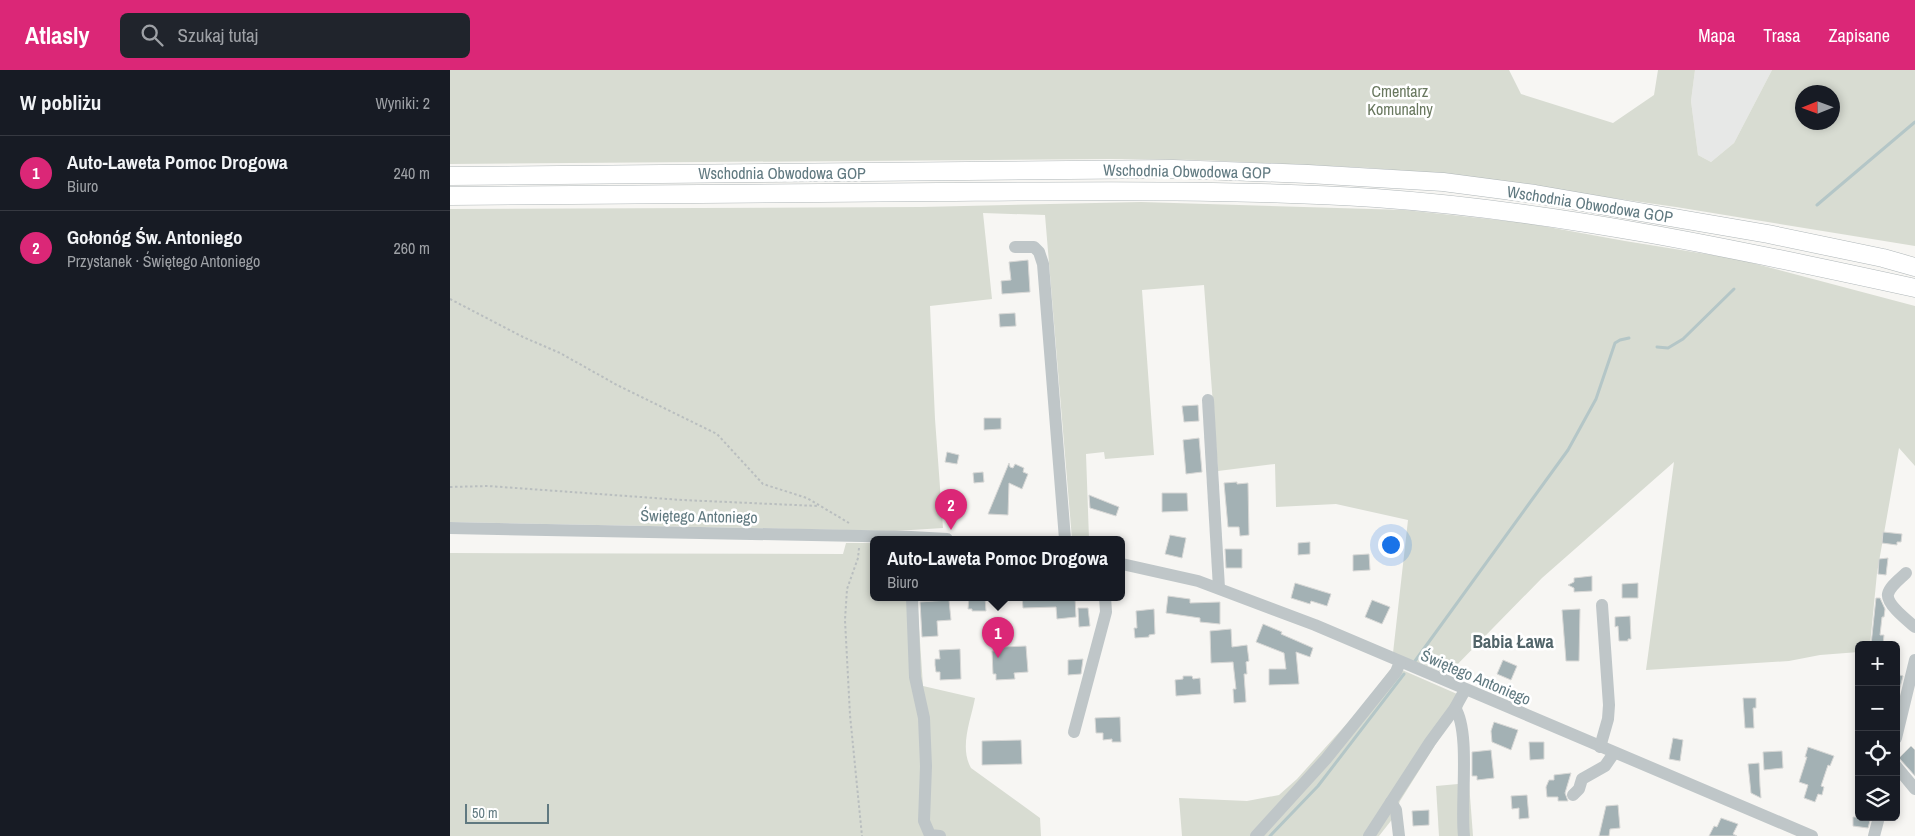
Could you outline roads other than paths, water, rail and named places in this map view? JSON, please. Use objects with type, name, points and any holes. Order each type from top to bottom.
[{"type":"highway","name":"Wschodnia Obwodowa GOP","points":[[450,176],[1173,169],[1443,182],[1535,194],[1738,229],[1883,258],[1915,267]]},
{"type":"highway","name":"Wschodnia Obwodowa GOP","points":[[450,196],[1165,190],[1383,199],[1507,211],[1734,248],[1915,288]]},
{"type":"highway","points":[[1883,258],[1915,259]]},
{"type":"street","points":[[1015,247],[1034,247],[1039,252],[1043,264],[1065,536]]},
{"type":"street","points":[[1208,400],[1219,588]]},
{"type":"street","name":"Świętego Antoniego","points":[[450,528],[870,536]]},
{"type":"street","name":"Świętego Antoniego","points":[[1125,565],[1219,588],[1315,625],[1464,690],[1812,836]]},
{"type":"street","points":[[1906,573],[1891,588],[1888,598],[1890,604],[1915,627]]},
{"type":"street","points":[[912,601],[915,677],[924,718],[926,766],[924,821],[930,835],[940,836]]},
{"type":"street","points":[[1074,732],[1106,612],[1105,601]]},
{"type":"street","points":[[1600,746],[1610,705],[1602,605]]},
{"type":"street","points":[[1898,731],[1915,660]]},
{"type":"street","points":[[1256,836],[1326,759],[1396,672],[1400,662]]},
{"type":"street","points":[[1369,836],[1430,742],[1455,708],[1464,690]]},
{"type":"street","points":[[1455,708],[1461,726],[1464,765],[1462,821],[1464,836]]},
{"type":"street","points":[[1573,795],[1579,789],[1582,779],[1604,766],[1614,753]]},
{"type":"street","points":[[1900,771],[1915,789]]},
{"type":"street","points":[[1391,802],[1396,810],[1398,836]]},
{"type":"street","points":[[1874,836],[1877,821]]},
{"type":"waterway","points":[[1817,205],[1915,122]]},
{"type":"waterway","points":[[1657,347],[1668,348],[1683,339],[1734,289]]},
{"type":"waterway","points":[[1415,661],[1568,450],[1596,399],[1615,343],[1629,338]]},
{"type":"waterway","points":[[1270,836],[1318,786],[1404,674]]},
{"type":"place","name":"Gołonóg Św. Antoniego","points":[[951,530]]},
{"type":"place","name":"Auto-Laweta Pomoc Drogowa","points":[[998,658]]},
{"type":"district","name":"Babia Ława","points":[[1513,642]]},
{"type":"park label","name":"Cmentarz Komunalny","points":[[1400,100]]}]
